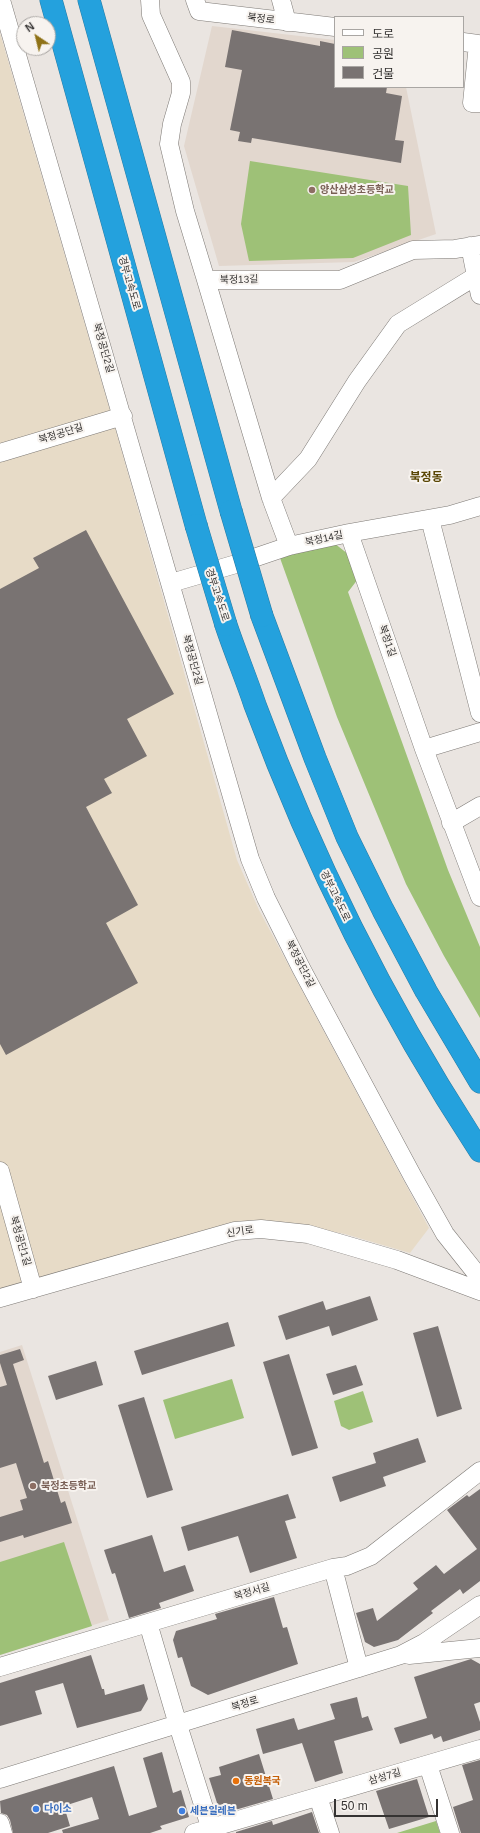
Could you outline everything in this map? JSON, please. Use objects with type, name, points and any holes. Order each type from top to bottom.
[{"type":"highway","name":"경부고속도로","points":[[51,0],[196,525],[226,625],[295,807],[344,916],[419,1054],[480,1151]]},
{"type":"highway","points":[[89,0],[231,511],[262,616],[314,758],[347,837],[383,910],[426,991],[480,1082]]},
{"type":"street","name":"북정공단2길","points":[[1,0],[123,416],[250,859],[301,968],[430,1209],[445,1234],[480,1278]]},
{"type":"street","points":[[150,0],[151,15],[181,82],[181,93],[172,124],[169,144],[185,211],[206,280]]},
{"type":"street","name":"북정로","points":[[195,0],[199,11],[334,27]]},
{"type":"street","points":[[281,0],[287,22]]},
{"type":"street","points":[[475,40],[472,103],[480,103]]},
{"type":"street","name":"북정13길","points":[[289,546],[271,498],[206,280],[340,280],[413,250],[475,246],[476,276]]},
{"type":"street","points":[[271,498],[308,459],[357,381],[398,324],[476,276],[480,295]]},
{"type":"street","name":"북정공단길","points":[[0,454],[123,416]]},
{"type":"street","name":"북정14길","points":[[171,583],[236,564],[289,546],[480,508]]},
{"type":"street","points":[[430,519],[473,659],[480,713]]},
{"type":"street","name":"북정1길","points":[[350,533],[424,749],[480,897]]},
{"type":"street","points":[[424,749],[480,732]]},
{"type":"street","points":[[451,823],[480,806]]},
{"type":"street","name":"북정공단1길","points":[[0,1171],[33,1289]]},
{"type":"street","name":"신기로","points":[[0,1298],[236,1231],[261,1229],[308,1234],[397,1260],[480,1291]]},
{"type":"street","name":"북정서길","points":[[0,1667],[333,1568],[347,1566],[371,1556],[480,1471]]},
{"type":"street","points":[[333,1568],[359,1668]]},
{"type":"street","name":"북정로","points":[[0,1779],[401,1655],[424,1643],[480,1605]]},
{"type":"street","points":[[148,1623],[178,1725],[205,1831]]},
{"type":"street","points":[[401,1655],[480,1648]]},
{"type":"street","name":"삼성7길","points":[[205,1831],[480,1749]]},
{"type":"street","points":[[428,1765],[450,1833]]},
{"type":"street","points":[[318,1797],[330,1833]]},
{"type":"street","points":[[0,1823],[3,1833]]},
{"type":"shaded area","name":"양산삼성초등학교","points":[[212,26],[334,40],[334,88],[406,88],[436,234],[354,262],[219,266],[184,146]]},
{"type":"shaded area","points":[[0,33],[116,431],[237,860],[259,910],[429,1228],[410,1253],[345,1234],[281,1222],[219,1227],[0,1290]]},
{"type":"shaded area","name":"북정초등학교","points":[[22,1345],[109,1620],[0,1655],[0,1352]]},
{"type":"green space","points":[[250,161],[408,186],[411,235],[353,258],[249,261],[241,224]]},
{"type":"green space","points":[[334,543],[348,554],[358,579],[348,592],[448,870],[480,947],[480,1018],[444,956],[406,884],[337,717],[280,558]]},
{"type":"green space","points":[[232,1379],[244,1418],[175,1439],[163,1400]]},
{"type":"green space","points":[[363,1391],[373,1422],[349,1430],[341,1426],[334,1401]]},
{"type":"green space","points":[[64,1542],[92,1626],[0,1655],[0,1562]]},
{"type":"green space","points":[[436,1821],[440,1833],[397,1833]]},
{"type":"building","points":[[232,30],[320,46],[320,41],[334,44],[334,88],[387,88],[386,93],[402,96],[395,140],[404,141],[401,163],[252,138],[251,143],[238,141],[240,132],[230,130],[242,70],[225,67]]},
{"type":"building","points":[[86,530],[174,694],[127,719],[147,756],[104,779],[112,793],[86,807],[138,905],[106,923],[138,983],[6,1055],[0,1044],[0,589],[39,568],[33,558]]},
{"type":"building","points":[[370,1296],[378,1320],[332,1336],[329,1326],[286,1340],[278,1316],[323,1301],[326,1310]]},
{"type":"building","points":[[228,1322],[235,1346],[142,1375],[134,1351]]},
{"type":"building","points":[[438,1326],[462,1409],[437,1417],[413,1333]]},
{"type":"building","points":[[20,1349],[24,1360],[13,1364],[44,1463],[48,1461],[61,1503],[65,1501],[72,1523],[24,1538],[23,1535],[0,1542],[0,1517],[23,1510],[20,1500],[27,1498],[16,1463],[0,1468],[0,1387],[7,1385],[0,1363],[0,1355]]},
{"type":"building","points":[[289,1354],[318,1448],[292,1456],[263,1362]]},
{"type":"building","points":[[96,1361],[103,1385],[56,1400],[48,1376]]},
{"type":"building","points":[[356,1365],[363,1385],[333,1395],[326,1374]]},
{"type":"building","points":[[144,1397],[173,1490],[147,1498],[118,1405]]},
{"type":"building","points":[[418,1438],[426,1462],[383,1477],[386,1486],[340,1502],[332,1477],[376,1463],[373,1453]]},
{"type":"building","points":[[480,1489],[480,1581],[463,1594],[460,1589],[431,1611],[433,1613],[398,1640],[374,1647],[365,1642],[356,1613],[373,1608],[377,1621],[418,1589],[413,1583],[436,1565],[444,1574],[477,1549],[447,1510],[467,1495],[469,1497]]},
{"type":"building","points":[[288,1494],[296,1518],[285,1521],[297,1558],[250,1573],[238,1536],[188,1551],[181,1527]]},
{"type":"building","points":[[152,1535],[164,1572],[185,1565],[194,1591],[159,1603],[161,1608],[129,1618],[115,1573],[112,1574],[104,1550]]},
{"type":"building","points":[[274,1597],[283,1628],[287,1627],[298,1664],[208,1695],[191,1686],[182,1657],[178,1658],[173,1640],[176,1631],[217,1619],[215,1614]]},
{"type":"building","points":[[91,1655],[105,1695],[144,1684],[148,1699],[141,1711],[77,1728],[63,1683],[35,1691],[42,1714],[0,1726],[0,1683]]},
{"type":"building","points":[[471,1659],[480,1664],[480,1702],[474,1704],[480,1722],[480,1730],[443,1742],[441,1736],[434,1739],[432,1734],[400,1744],[394,1728],[427,1718],[414,1677]]},
{"type":"building","points":[[357,1697],[362,1718],[368,1716],[373,1730],[334,1741],[343,1773],[315,1782],[302,1743],[263,1754],[256,1729],[294,1718],[298,1730],[335,1719],[330,1704]]},
{"type":"building","points":[[162,1752],[173,1793],[181,1790],[189,1817],[160,1826],[162,1829],[150,1833],[63,1833],[62,1830],[99,1819],[92,1797],[64,1806],[70,1826],[48,1833],[13,1833],[10,1820],[7,1815],[1,1813],[0,1801],[114,1766],[129,1816],[157,1807],[143,1758]]},
{"type":"building","points":[[259,1754],[273,1799],[228,1812],[218,1806],[209,1778],[221,1775],[219,1767]]},
{"type":"building","points":[[480,1760],[480,1833],[461,1833],[453,1807],[473,1800],[462,1765]]},
{"type":"building","points":[[417,1779],[429,1817],[389,1829],[376,1791]]},
{"type":"building","points":[[312,1812],[319,1833],[236,1833],[272,1821],[273,1825]]},
{"type":"place","name":"양산삼성초등학교","points":[[312,190]]},
{"type":"place","name":"북정초등학교","points":[[33,1486]]},
{"type":"place","name":"동원복국","points":[[236,1781]]},
{"type":"place","name":"다이소","points":[[36,1809]]},
{"type":"place","name":"세븐일레븐","points":[[182,1811]]},
{"type":"district","name":"북정동","points":[[426,478]]}]
